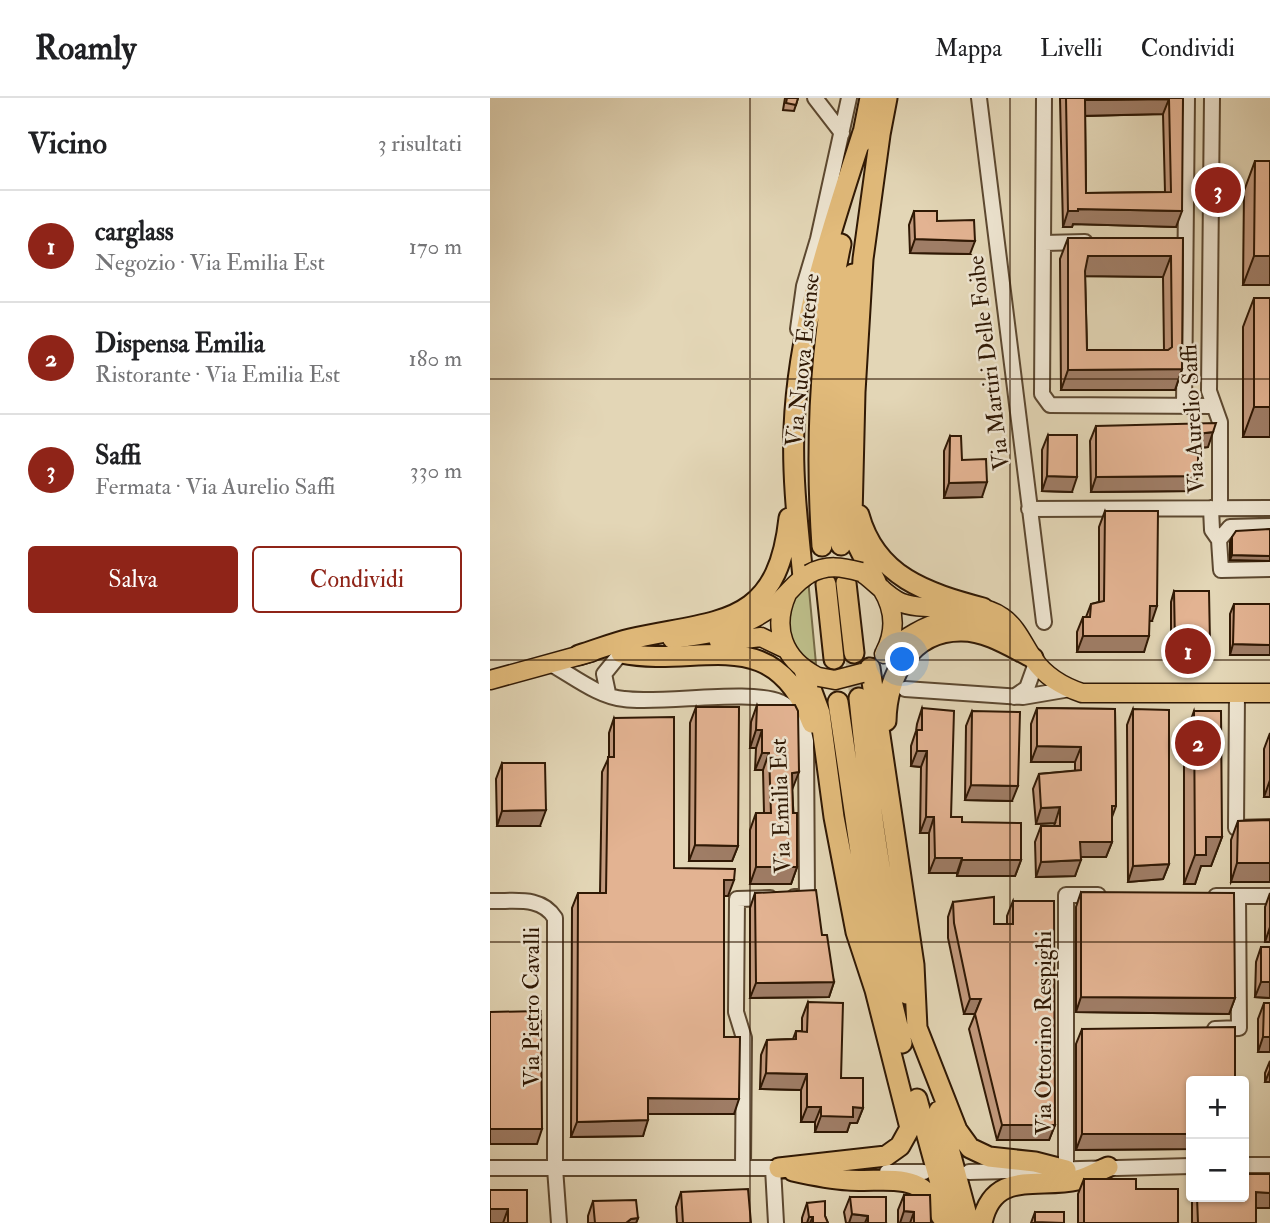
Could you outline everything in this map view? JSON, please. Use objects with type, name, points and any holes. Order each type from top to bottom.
[{"type":"highway","name":"Via Nuova Estense","points":[[831,545],[838,377],[872,134],[870,98]]},
{"type":"highway","name":"Via Nuova Estense","points":[[872,134],[887,98]]},
{"type":"highway","points":[[579,655],[629,639],[718,623],[751,605],[766,588],[782,560],[794,471],[798,386],[811,307],[836,217],[872,134]]},
{"type":"highway","points":[[834,659],[843,580],[855,540],[855,393],[872,134]]},
{"type":"highway","points":[[794,471],[843,580],[854,653]]},
{"type":"highway","points":[[854,490],[866,533],[877,554],[889,566],[920,589],[983,608]]},
{"type":"highway","points":[[898,862],[886,727],[886,702],[897,668],[920,644],[939,634],[961,631],[986,636],[1034,661]]},
{"type":"highway","points":[[621,653],[651,659],[722,652],[758,661],[786,679],[799,695],[825,760]]},
{"type":"highway","points":[[866,671],[914,965],[909,1033]]},
{"type":"highway","points":[[776,1168],[886,1156],[900,1146],[910,1128],[875,990],[862,956],[811,673]]},
{"type":"highway","points":[[859,698],[868,790],[909,1033],[951,1223]]},
{"type":"highway","points":[[838,702],[866,892],[969,1223]]},
{"type":"highway","points":[[848,889],[868,957],[957,1130],[970,1148],[989,1157],[1035,1162],[1066,1170]]},
{"type":"highway","points":[[982,1223],[989,1203],[1005,1188],[1020,1184],[1078,1180],[1108,1167]]},
{"type":"highway","points":[[776,1168],[829,1178],[915,1184],[931,1195],[943,1223]]},
{"type":"main road","points":[[843,580],[893,618],[892,635],[884,654]]},
{"type":"main road","points":[[490,680],[626,644],[724,632],[743,626],[788,594],[843,580],[913,606],[983,608],[1004,618],[1034,661]]},
{"type":"main road","points":[[786,649],[779,620],[788,594]]},
{"type":"main road","points":[[546,665],[621,653],[761,637],[786,649],[811,673],[835,680],[866,671],[884,654],[928,624],[960,620],[992,627],[1050,677],[1070,689],[1092,694],[1270,693]]},
{"type":"street","points":[[798,386],[798,331],[826,108],[839,98]]},
{"type":"street","points":[[826,108],[849,98]]},
{"type":"street","name":"Via Martiri Delle Foibe","points":[[979,98],[1044,622]]},
{"type":"street","points":[[1044,98],[1042,394],[1045,401],[1050,405],[1212,406]]},
{"type":"street","name":"Via Aurelio Saffi","points":[[1184,406],[1180,244],[1187,98]]},
{"type":"street","name":"Via Aurelio Saffi","points":[[1212,98],[1209,391],[1212,406],[1220,422],[1212,530],[1223,547]]},
{"type":"street","points":[[1044,243],[1093,242]]},
{"type":"street","points":[[1180,244],[1211,244]]},
{"type":"street","points":[[1029,509],[1270,508]]},
{"type":"street","points":[[1270,526],[1230,527],[1223,547],[1221,570],[1270,569]]},
{"type":"street","points":[[608,693],[604,674],[621,653]]},
{"type":"street","points":[[1014,696],[1027,688],[1034,661]]},
{"type":"street","points":[[546,665],[608,693]]},
{"type":"street","points":[[905,689],[1014,696],[1070,689]]},
{"type":"street","name":"Via Emilia Est","points":[[608,693],[623,699],[768,698],[785,705],[797,717],[806,741],[807,897],[737,899],[736,1012],[744,1038],[743,1167]]},
{"type":"street","points":[[1237,694],[1236,828],[1270,827]]},
{"type":"street","name":"Via Ottorino Respighi","points":[[1066,1170],[1074,1030],[1066,895],[1119,895]]},
{"type":"street","points":[[1198,896],[1270,896]]},
{"type":"street","points":[[1199,1029],[1239,1028],[1238,896]]},
{"type":"street","name":"Via Pietro Cavalli","points":[[490,901],[537,902],[546,906],[555,918],[555,1168],[559,1223]]},
{"type":"street","points":[[1249,1166],[1270,1165]]},
{"type":"street","points":[[969,1172],[1186,1166]]},
{"type":"street","points":[[490,1168],[743,1167],[844,1173],[924,1172]]},
{"type":"street","points":[[775,1223],[776,1168]]},
{"type":"green space","points":[[808,579],[816,664],[793,651],[786,608]]},
{"type":"building","points":[[787,98],[798,98],[796,105],[786,103]]},
{"type":"building","points":[[1066,98],[1183,98],[1182,211],[1068,211]],"holes":[[[1169,99],[1171,192],[1086,193],[1085,100]]]},
{"type":"building","points":[[1255,161],[1270,161],[1270,256],[1254,256]]},
{"type":"building","points":[[914,211],[937,211],[937,221],[974,220],[975,241],[915,239]]},
{"type":"building","points":[[1068,238],[1183,238],[1182,369],[1068,370]],"holes":[[[1088,256],[1171,256],[1172,347],[1168,350],[1087,350],[1085,271]]]},
{"type":"building","points":[[1254,298],[1270,298],[1270,407],[1254,407]]},
{"type":"building","points":[[1216,423],[1213,432],[1198,434],[1198,476],[1096,477],[1096,426]]},
{"type":"building","points":[[1048,435],[1077,435],[1077,477],[1047,476]]},
{"type":"building","points":[[950,436],[961,436],[962,460],[986,459],[987,482],[949,483]]},
{"type":"building","points":[[1105,511],[1158,511],[1157,606],[1150,606],[1149,636],[1083,636],[1083,617],[1090,617],[1091,604],[1104,601]]},
{"type":"building","points":[[1270,529],[1270,556],[1232,555],[1232,537],[1236,531]]},
{"type":"building","points":[[1174,591],[1209,591],[1210,643],[1175,643]]},
{"type":"building","points":[[1234,604],[1270,604],[1270,645],[1233,644]]},
{"type":"building","points":[[757,705],[795,705],[798,711],[799,772],[792,773],[793,813],[797,813],[797,867],[756,867],[756,813],[771,813],[769,753],[762,753],[762,730],[756,730]]},
{"type":"building","points":[[696,707],[739,707],[738,846],[695,845]]},
{"type":"building","points":[[922,708],[954,711],[951,817],[962,817],[962,822],[1021,823],[1021,860],[935,858],[934,817],[926,817],[927,751],[917,751],[917,730],[922,730]]},
{"type":"building","points":[[1037,708],[1115,709],[1116,806],[1112,806],[1112,842],[1080,842],[1081,860],[1041,862],[1041,826],[1060,826],[1060,807],[1041,808],[1039,774],[1081,770],[1081,747],[1037,746]]},
{"type":"building","points":[[1133,709],[1169,710],[1169,864],[1133,866]]},
{"type":"building","points":[[972,711],[1020,712],[1018,786],[971,785]]},
{"type":"building","points":[[1194,711],[1221,711],[1222,837],[1206,837],[1206,855],[1195,855]]},
{"type":"building","points":[[674,717],[674,868],[735,869],[734,880],[724,880],[724,1037],[740,1037],[739,1099],[648,1098],[648,1120],[577,1122],[578,893],[606,893],[608,757],[614,757],[614,718]]},
{"type":"building","points":[[502,763],[545,763],[546,810],[502,811]]},
{"type":"building","points":[[1270,820],[1270,863],[1237,863],[1238,821]]},
{"type":"building","points":[[816,890],[822,935],[827,935],[834,982],[756,983],[755,893]]},
{"type":"building","points":[[1081,892],[1234,893],[1235,998],[1081,997]]},
{"type":"building","points":[[994,897],[994,924],[1013,924],[1013,901],[1054,901],[1055,1125],[1002,1125],[975,1014],[981,999],[970,999],[954,923],[953,902]]},
{"type":"building","points":[[1261,947],[1270,947],[1270,982],[1261,982]]},
{"type":"building","points":[[808,1002],[843,1003],[841,1078],[863,1078],[863,1108],[853,1107],[853,1117],[821,1116],[821,1107],[807,1107],[807,1074],[766,1073],[767,1040],[796,1039],[796,1031],[807,1032]]},
{"type":"building","points":[[1264,1003],[1270,1003],[1270,1037],[1263,1037]]},
{"type":"building","points":[[541,1011],[542,1129],[490,1129],[490,1012]]},
{"type":"building","points":[[1235,1027],[1235,1076],[1186,1076],[1186,1134],[1082,1134],[1082,1029]]},
{"type":"building","points":[[1249,1174],[1270,1174],[1270,1193],[1256,1192],[1256,1223],[1198,1223],[1197,1202],[1249,1202]]},
{"type":"building","points":[[1084,1179],[1136,1179],[1136,1189],[1178,1189],[1178,1223],[1084,1223]]},
{"type":"building","points":[[748,1189],[751,1223],[683,1223],[681,1192]]},
{"type":"building","points":[[490,1190],[527,1190],[527,1223],[508,1223],[508,1209],[490,1209]]},
{"type":"building","points":[[904,1195],[930,1195],[931,1223],[914,1223],[914,1212],[904,1211]]},
{"type":"building","points":[[850,1197],[886,1197],[886,1223],[868,1223],[868,1216],[852,1214]]},
{"type":"building","points":[[636,1200],[638,1218],[626,1223],[595,1223],[593,1201]]},
{"type":"building","points":[[825,1201],[828,1223],[813,1223],[813,1217],[809,1217],[807,1203]]},
{"type":"building","points":[[1035,1212],[1064,1212],[1064,1223],[1035,1222]]},
{"type":"tunnel","points":[[854,653],[859,698]]},
{"type":"place","name":"Saffi","points":[[1218,190]]},
{"type":"place","name":"carglass","points":[[1188,651]]},
{"type":"place","name":"Dispensa Emilia","points":[[1198,743]]}]
